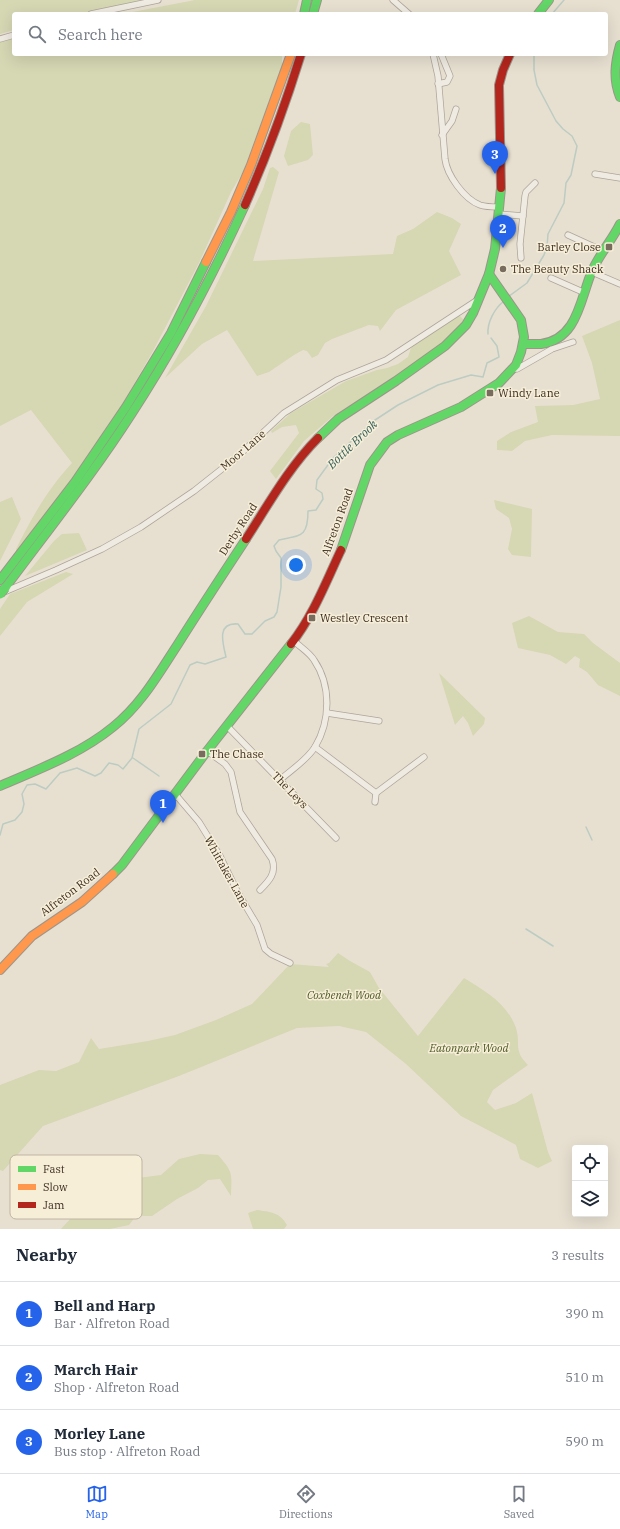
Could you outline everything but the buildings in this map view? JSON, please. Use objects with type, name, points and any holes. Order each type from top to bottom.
[{"type":"main road","points":[[305,12],[308,0]]},
{"type":"main road","points":[[314,12],[317,0]]},
{"type":"main road","points":[[540,12],[549,0]]},
{"type":"main road","points":[[620,45],[614,73],[616,87],[620,97]]},
{"type":"main road","points":[[0,580],[75,482],[126,407],[171,333],[231,212],[251,165],[290,56]]},
{"type":"main road","points":[[2,592],[94,470],[132,413],[186,324],[240,216],[263,165],[285,107],[300,56]]},
{"type":"main road","points":[[489,274],[499,211],[501,180],[498,90],[501,74],[509,56]]},
{"type":"main road","points":[[522,344],[543,345],[557,340],[573,325],[592,272],[620,224]]},
{"type":"main road","name":"Alfreton Road","points":[[0,970],[32,936],[82,902],[117,871],[207,751],[294,641],[311,614],[326,583],[342,547],[370,464],[381,448],[398,435],[461,407],[473,400],[499,383],[513,369],[521,352],[524,337],[523,327],[518,314],[489,274]]},
{"type":"main road","name":"Derby Road","points":[[0,786],[68,756],[94,742],[108,732],[133,708],[149,688],[295,465],[309,448],[338,419],[396,381],[445,346],[466,325],[480,298],[489,274]]},
{"type":"street","points":[[101,12],[158,0]]},
{"type":"street","points":[[393,0],[407,12]]},
{"type":"street","points":[[0,39],[12,36]]},
{"type":"street","points":[[433,56],[438,84],[445,164],[456,184],[474,202],[482,206],[522,216]]},
{"type":"street","points":[[438,84],[447,82],[450,76],[442,56]]},
{"type":"street","points":[[442,134],[452,121],[456,109]]},
{"type":"street","points":[[595,174],[620,178]]},
{"type":"street","points":[[521,258],[520,244],[522,216],[526,192],[535,183]]},
{"type":"street","points":[[568,235],[603,251]]},
{"type":"street","points":[[592,272],[620,284]]},
{"type":"street","points":[[551,278],[585,293]]},
{"type":"street","name":"Moor Lane","points":[[2,592],[96,552],[141,527],[194,492],[237,457],[284,413],[337,380],[386,360],[480,298]]},
{"type":"street","points":[[513,369],[517,370],[552,349],[573,342]]},
{"type":"street","points":[[280,780],[307,756],[314,747],[323,732],[327,713],[325,686],[320,672],[313,658],[294,641]]},
{"type":"street","points":[[327,713],[379,722]]},
{"type":"street","name":"The Leys","points":[[227,726],[336,838]]},
{"type":"street","points":[[314,747],[376,793]]},
{"type":"street","points":[[207,751],[225,764],[231,772],[240,812],[274,864],[273,874],[260,890]]},
{"type":"street","points":[[375,802],[376,793],[420,758]]},
{"type":"street","name":"Whittaker Lane","points":[[175,794],[199,822],[220,856],[238,893],[257,925],[265,949],[271,954],[290,963]]},
{"type":"green space","points":[[0,0],[145,0],[93,12],[12,12],[12,31],[0,34]]},
{"type":"green space","points":[[195,0],[299,0],[296,12],[132,12]]},
{"type":"green space","points":[[12,39],[12,56],[282,56],[282,66],[243,172],[231,192],[199,263],[153,351],[119,410],[79,471],[16,553],[16,549],[41,504],[55,483],[72,463],[31,410],[0,426],[0,42]]},
{"type":"green space","points":[[301,122],[310,124],[313,155],[308,160],[288,166],[284,156],[291,131]]},
{"type":"green space","points":[[273,167],[279,172],[253,261],[393,254],[397,236],[413,229],[437,212],[452,218],[461,224],[449,251],[461,275],[396,310],[380,331],[378,326],[369,325],[332,339],[325,343],[318,355],[312,358],[307,351],[303,350],[269,372],[257,376],[227,330],[202,344],[165,378],[206,306],[263,189],[270,168]]},
{"type":"green space","points":[[460,316],[464,320],[441,346],[418,363],[333,416],[304,441],[276,479],[270,471],[299,433],[296,425],[282,427],[272,433],[271,431],[291,413],[346,381],[398,364],[408,357],[411,348],[417,343],[455,317]]},
{"type":"green space","points":[[620,320],[620,436],[552,435],[525,441],[512,451],[497,450],[497,441],[511,432],[538,422],[535,406],[573,405],[600,399],[592,363],[582,336]]},
{"type":"green space","points":[[12,497],[21,519],[0,561],[0,502]]},
{"type":"green space","points":[[494,500],[532,509],[531,557],[512,555],[508,549],[512,529],[509,518],[496,509]]},
{"type":"green space","points":[[79,533],[87,550],[25,576],[54,541],[62,534]]},
{"type":"green space","points":[[66,572],[73,574],[27,602],[0,636],[0,609],[10,594]]},
{"type":"green space","points":[[529,616],[558,632],[584,634],[593,643],[620,663],[620,696],[598,685],[587,672],[579,667],[580,659],[575,656],[566,664],[550,655],[518,648],[512,623]]},
{"type":"green space","points":[[439,673],[485,718],[484,724],[473,736],[468,723],[463,716],[455,725]]},
{"type":"green space","name":"Coxbench Wood","points":[[338,953],[370,972],[379,988],[418,1036],[464,978],[494,998],[507,1011],[512,1019],[516,1028],[520,1055],[528,1065],[493,1090],[487,1102],[495,1110],[516,1103],[532,1093],[548,1152],[552,1161],[538,1168],[520,1159],[516,1145],[461,1116],[406,1064],[366,1032],[339,1026],[297,1028],[179,1076],[43,1126],[17,1155],[10,1155],[10,1163],[3,1171],[0,1170],[0,1085],[39,1070],[56,1071],[79,1062],[91,1038],[99,1049],[175,1035],[216,1020],[252,1004],[290,964],[329,967],[326,964],[329,963]]},
{"type":"green space","points":[[200,1154],[218,1155],[229,1169],[231,1177],[231,1196],[220,1179],[208,1180],[198,1188],[177,1199],[152,1216],[142,1216],[142,1177],[161,1175],[179,1159]]},
{"type":"green space","points":[[257,1210],[278,1215],[287,1225],[284,1229],[253,1229],[248,1213]]},
{"type":"green space","points":[[70,1219],[134,1219],[129,1225],[110,1229],[61,1229]]},
{"type":"waterway","name":"Bottle Brook","points":[[554,12],[564,0]]},
{"type":"waterway","name":"Bottle Brook","points":[[508,297],[527,283],[544,255],[547,247],[548,234],[564,203],[566,183],[571,175],[577,146],[572,136],[556,121],[537,85],[534,70],[534,56]]},
{"type":"waterway","name":"Bottle Brook","points":[[488,334],[492,316],[504,301]]},
{"type":"waterway","name":"Bottle Brook","points":[[0,835],[3,824],[15,820],[22,812],[24,804],[22,794],[27,785],[35,784],[46,789],[60,773],[77,768],[95,776],[101,773],[109,763],[118,765],[123,769],[132,758],[139,729],[171,704],[190,665],[197,662],[205,664],[226,657],[223,640],[226,626],[238,624],[245,634],[252,634],[265,621],[274,617],[277,612],[281,587],[281,558],[274,546],[279,540],[297,536],[304,531],[308,520],[308,511],[316,510],[323,499],[322,493],[316,489],[317,480],[333,458],[372,422],[398,405],[438,385],[471,375],[483,377],[487,363],[499,357],[497,346],[491,338]]},
{"type":"waterway","points":[[133,758],[159,776]]},
{"type":"waterway","points":[[586,827],[592,840]]},
{"type":"waterway","points":[[526,929],[553,946]]},
{"type":"traffic: fast","points":[[304,12],[307,0]]},
{"type":"traffic: fast","points":[[314,12],[317,0]]},
{"type":"traffic: fast","points":[[540,12],[549,0]]},
{"type":"traffic: fast","points":[[620,45],[616,71],[616,84],[620,97]]},
{"type":"traffic: fast","points":[[318,438],[338,419],[396,381],[445,346],[466,325],[473,313],[489,274],[495,249],[501,188]]},
{"type":"traffic: fast","points":[[5,588],[102,458],[148,388],[192,311],[245,205]]},
{"type":"traffic: fast","points":[[523,344],[541,344],[553,341],[563,334],[570,326],[576,316],[592,271],[620,224]]},
{"type":"traffic: fast","points":[[0,580],[75,482],[126,407],[171,333],[206,262]]},
{"type":"traffic: fast","points":[[341,550],[370,465],[387,442],[398,435],[461,407],[499,383],[516,365],[521,352],[524,337],[521,320],[489,274]]},
{"type":"traffic: fast","points":[[0,786],[44,767],[87,745],[113,727],[132,709],[156,677],[246,539]]},
{"type":"traffic: fast","points":[[0,594],[5,588]]},
{"type":"traffic: fast","points":[[113,874],[122,865],[207,751],[291,644]]},
{"type":"traffic: slow","points":[[206,262],[231,212],[251,165],[290,56]]},
{"type":"traffic: slow","points":[[0,970],[32,936],[82,902],[113,874]]},
{"type":"traffic: jam","points":[[245,205],[261,168],[289,92],[300,56]]},
{"type":"traffic: jam","points":[[501,188],[499,85],[509,56]]},
{"type":"traffic: jam","points":[[246,539],[288,474],[307,449],[318,438]]},
{"type":"traffic: jam","points":[[291,644],[313,610],[341,550]]},
{"type":"place","name":"Morley Lane","points":[[495,174]]},
{"type":"place","name":"Barley Close","points":[[609,247]]},
{"type":"place","name":"March Hair","points":[[503,248]]},
{"type":"place","name":"The Beauty Shack","points":[[503,269]]},
{"type":"place","name":"Windy Lane","points":[[490,393]]},
{"type":"place","name":"Westley Crescent","points":[[312,618]]},
{"type":"place","name":"The Chase","points":[[202,754]]},
{"type":"place","name":"Bell and Harp","points":[[163,823]]},
{"type":"park label","name":"Eatonpark Wood","points":[[469,1048]]}]
